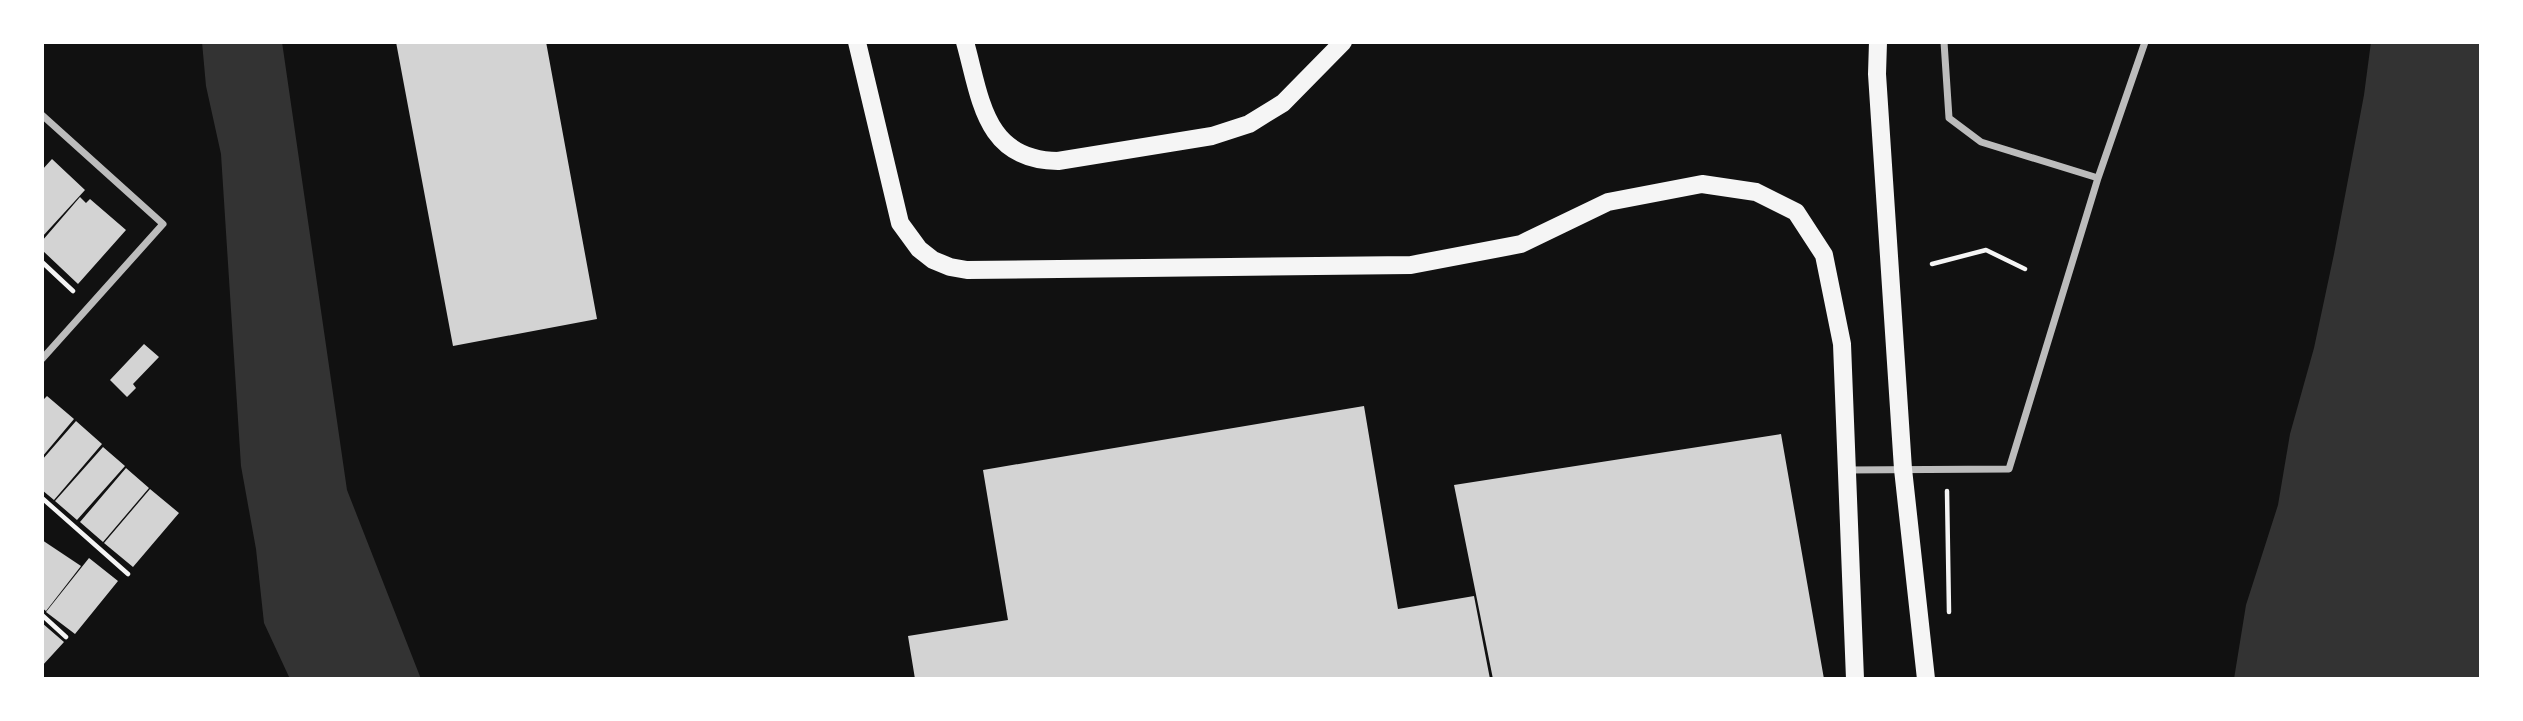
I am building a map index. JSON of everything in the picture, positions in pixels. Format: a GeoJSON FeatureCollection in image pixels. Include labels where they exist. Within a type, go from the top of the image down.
{"type":"FeatureCollection","features":[{"type":"Feature","properties":{"kind":"main road"},"geometry":{"type":"LineString","coordinates":[[857,42],[901,223],[919,249],[933,260],[967,271],[1411,265],[1521,244],[1608,202],[1702,184],[1756,192],[1796,212],[1824,255],[1842,344],[1855,679]]}},
{"type":"Feature","properties":{"kind":"main road"},"geometry":{"type":"LineString","coordinates":[[965,42],[987,120],[997,136],[1011,149],[1026,156],[1058,161],[1212,136],[1249,124],[1283,103],[1343,42]]}},
{"type":"Feature","properties":{"kind":"main road"},"geometry":{"type":"LineString","coordinates":[[1878,42],[1877,74],[1903,469],[1926,679]]}},
{"type":"Feature","properties":{"kind":"street"},"geometry":{"type":"LineString","coordinates":[[1944,42],[1949,118],[1982,142],[2098,178]]}},
{"type":"Feature","properties":{"kind":"street"},"geometry":{"type":"LineString","coordinates":[[1847,470],[2010,469],[2098,178],[2145,42]]}},
{"type":"Feature","properties":{"kind":"street"},"geometry":{"type":"LineString","coordinates":[[42,115],[163,224],[42,359]]}},
{"type":"Feature","properties":{"kind":"path"},"geometry":{"type":"LineString","coordinates":[[1932,264],[1986,250],[2025,270]]}},
{"type":"Feature","properties":{"kind":"path"},"geometry":{"type":"LineString","coordinates":[[42,262],[90,306]]}},
{"type":"Feature","properties":{"kind":"path"},"geometry":{"type":"LineString","coordinates":[[1947,469],[1950,626]]}},
{"type":"Feature","properties":{"kind":"path"},"geometry":{"type":"LineString","coordinates":[[42,498],[128,574]]}},
{"type":"Feature","properties":{"kind":"path"},"geometry":{"type":"LineString","coordinates":[[42,615],[66,637]]}},
{"type":"Feature","properties":{"kind":"shaded area"},"geometry":{"type":"Polygon","coordinates":[[[202,42],[282,42],[347,490],[421,679],[290,679],[264,623],[256,549],[241,466],[221,154],[206,86],[202,42]]]}},
{"type":"Feature","properties":{"kind":"shaded area"},"geometry":{"type":"Polygon","coordinates":[[[2371,42],[2481,42],[2481,679],[2234,679],[2246,605],[2278,505],[2290,434],[2314,348],[2364,95],[2371,42]]]}},
{"type":"Feature","properties":{"kind":"building"},"geometry":{"type":"Polygon","coordinates":[[[396,42],[546,42],[597,319],[453,346],[396,42]]]}},
{"type":"Feature","properties":{"kind":"building"},"geometry":{"type":"Polygon","coordinates":[[[52,159],[85,190],[42,237],[42,170],[52,159]]]}},
{"type":"Feature","properties":{"kind":"building"},"geometry":{"type":"Polygon","coordinates":[[[80,197],[86,203],[90,199],[126,230],[78,284],[42,250],[42,241],[80,197]]]}},
{"type":"Feature","properties":{"kind":"building"},"geometry":{"type":"Polygon","coordinates":[[[144,344],[159,357],[133,384],[136,388],[127,397],[110,380],[144,344]]]}},
{"type":"Feature","properties":{"kind":"building"},"geometry":{"type":"Polygon","coordinates":[[[47,396],[74,419],[42,457],[42,401],[47,396]]]}},
{"type":"Feature","properties":{"kind":"building"},"geometry":{"type":"Polygon","coordinates":[[[1364,406],[1398,609],[1474,596],[1490,679],[915,679],[908,636],[1008,620],[983,470],[1364,406]]]}},
{"type":"Feature","properties":{"kind":"building"},"geometry":{"type":"Polygon","coordinates":[[[76,421],[102,444],[54,500],[42,490],[42,460],[76,421]]]}},
{"type":"Feature","properties":{"kind":"building"},"geometry":{"type":"Polygon","coordinates":[[[1781,434],[1824,679],[1493,679],[1454,485],[1781,434]]]}},
{"type":"Feature","properties":{"kind":"building"},"geometry":{"type":"Polygon","coordinates":[[[103,447],[125,466],[77,520],[55,501],[103,447]]]}},
{"type":"Feature","properties":{"kind":"building"},"geometry":{"type":"Polygon","coordinates":[[[126,468],[149,488],[103,542],[80,522],[126,468]]]}},
{"type":"Feature","properties":{"kind":"building"},"geometry":{"type":"Polygon","coordinates":[[[150,489],[179,513],[133,567],[104,543],[150,489]]]}},
{"type":"Feature","properties":{"kind":"building"},"geometry":{"type":"Polygon","coordinates":[[[42,540],[81,566],[46,611],[42,608],[42,540]]]}},
{"type":"Feature","properties":{"kind":"building"},"geometry":{"type":"Polygon","coordinates":[[[89,558],[118,581],[75,634],[46,612],[89,558]]]}},
{"type":"Feature","properties":{"kind":"building"},"geometry":{"type":"Polygon","coordinates":[[[42,623],[64,642],[42,666],[42,623]]]}}]}
